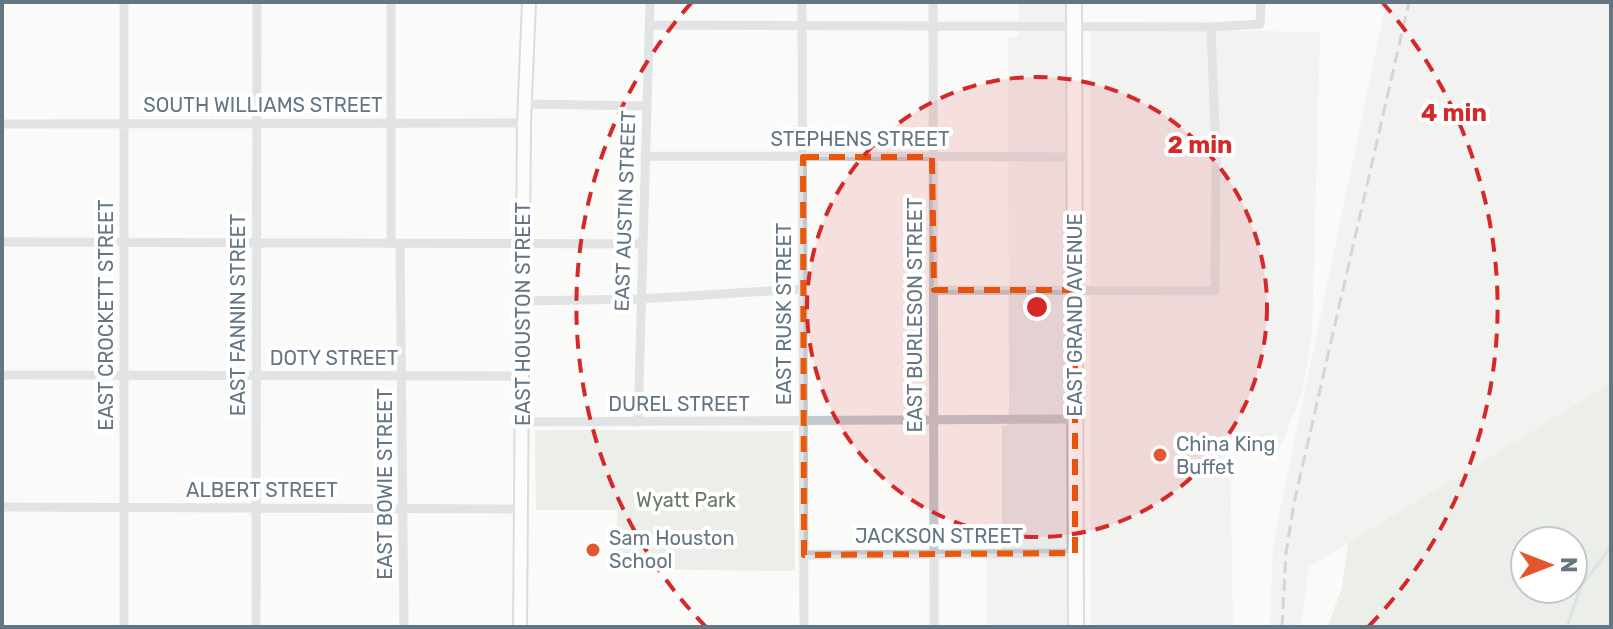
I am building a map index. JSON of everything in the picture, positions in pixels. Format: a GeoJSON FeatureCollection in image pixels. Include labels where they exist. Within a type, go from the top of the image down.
{"type":"FeatureCollection","features":[{"type":"Feature","properties":{"kind":"highway","name":"EAST GRAND AVENUE"},"geometry":{"type":"LineString","coordinates":[[1074,2],[1076,627]]}},
{"type":"Feature","properties":{"kind":"main road","name":"EAST HOUSTON STREET"},"geometry":{"type":"LineString","coordinates":[[520,627],[524,104],[529,2]]}},
{"type":"Feature","properties":{"kind":"street","name":"EAST CROCKETT STREET"},"geometry":{"type":"LineString","coordinates":[[124,2],[124,627]]}},
{"type":"Feature","properties":{"kind":"street","name":"EAST FANNIN STREET"},"geometry":{"type":"LineString","coordinates":[[256,627],[257,2]]}},
{"type":"Feature","properties":{"kind":"street","name":"EAST BOWIE STREET"},"geometry":{"type":"LineString","coordinates":[[391,2],[391,123],[403,376],[404,627]]}},
{"type":"Feature","properties":{"kind":"street","name":"EAST AUSTIN STREET"},"geometry":{"type":"LineString","coordinates":[[638,422],[650,2]]}},
{"type":"Feature","properties":{"kind":"street","name":"EAST RUSK STREET"},"geometry":{"type":"LineString","coordinates":[[802,2],[804,627]]}},
{"type":"Feature","properties":{"kind":"street","name":"EAST BURLESON STREET"},"geometry":{"type":"LineString","coordinates":[[933,2],[934,627]]}},
{"type":"Feature","properties":{"kind":"street"},"geometry":{"type":"LineString","coordinates":[[649,25],[1211,27],[1260,24],[1261,2]]}},
{"type":"Feature","properties":{"kind":"street"},"geometry":{"type":"LineString","coordinates":[[934,290],[1215,291],[1216,154],[1211,27]]}},
{"type":"Feature","properties":{"kind":"street"},"geometry":{"type":"LineString","coordinates":[[524,104],[646,106]]}},
{"type":"Feature","properties":{"kind":"street","name":"SOUTH WILLIAMS STREET"},"geometry":{"type":"LineString","coordinates":[[2,124],[524,123]]}},
{"type":"Feature","properties":{"kind":"street","name":"STEPHENS STREET"},"geometry":{"type":"LineString","coordinates":[[645,156],[1075,157]]}},
{"type":"Feature","properties":{"kind":"street"},"geometry":{"type":"LineString","coordinates":[[2,242],[641,244]]}},
{"type":"Feature","properties":{"kind":"street"},"geometry":{"type":"LineString","coordinates":[[522,301],[641,299],[802,289]]}},
{"type":"Feature","properties":{"kind":"street","name":"DOTY STREET"},"geometry":{"type":"LineString","coordinates":[[2,375],[522,376]]}},
{"type":"Feature","properties":{"kind":"street","name":"DUREL STREET"},"geometry":{"type":"LineString","coordinates":[[523,422],[802,423],[1076,419]]}},
{"type":"Feature","properties":{"kind":"street","name":"ALBERT STREET"},"geometry":{"type":"LineString","coordinates":[[2,507],[522,509]]}},
{"type":"Feature","properties":{"kind":"street","name":"JACKSON STREET"},"geometry":{"type":"LineString","coordinates":[[804,555],[1075,553]]}},
{"type":"Feature","properties":{"kind":"highlighted area"},"geometry":{"type":"Polygon","coordinates":[[[803,157],[932,157],[934,290],[1075,290],[1075,553],[804,555],[803,157]]]}},
{"type":"Feature","properties":{"kind":"shaded area"},"geometry":{"type":"Polygon","coordinates":[[[1018,2],[1067,2],[1071,627],[987,627],[986,555],[1002,555],[1002,426],[1009,425],[1008,37],[1018,37],[1018,2]]]}},
{"type":"Feature","properties":{"kind":"shaded area"},"geometry":{"type":"Polygon","coordinates":[[[1386,2],[1611,2],[1611,383],[1309,567],[1301,627],[1270,627],[1273,544],[1386,2]]]}},
{"type":"Feature","properties":{"kind":"shaded area"},"geometry":{"type":"Polygon","coordinates":[[[1090,28],[1320,32],[1312,335],[1302,393],[1280,448],[1230,451],[1233,627],[1091,627],[1090,28]]]}},
{"type":"Feature","properties":{"kind":"green space"},"geometry":{"type":"Polygon","coordinates":[[[1611,383],[1611,627],[1328,627],[1342,587],[1348,543],[1611,383]]]}},
{"type":"Feature","properties":{"kind":"green space","name":"Wyatt Park"},"geometry":{"type":"Polygon","coordinates":[[[535,430],[793,431],[795,571],[617,569],[617,510],[536,510],[535,430]]]}},
{"type":"Feature","properties":{"kind":"waterway"},"geometry":{"type":"LineString","coordinates":[[1567,627],[1581,586],[1611,547]]}},
{"type":"Feature","properties":{"kind":"railway"},"geometry":{"type":"LineString","coordinates":[[1282,627],[1286,553],[1294,503],[1409,2]]}},
{"type":"Feature","properties":{"kind":"place","name":"China King Buffet"},"geometry":{"type":"Point","coordinates":[1160,455]}},
{"type":"Feature","properties":{"kind":"place","name":"Sam Houston School"},"geometry":{"type":"Point","coordinates":[593,550]}}]}
